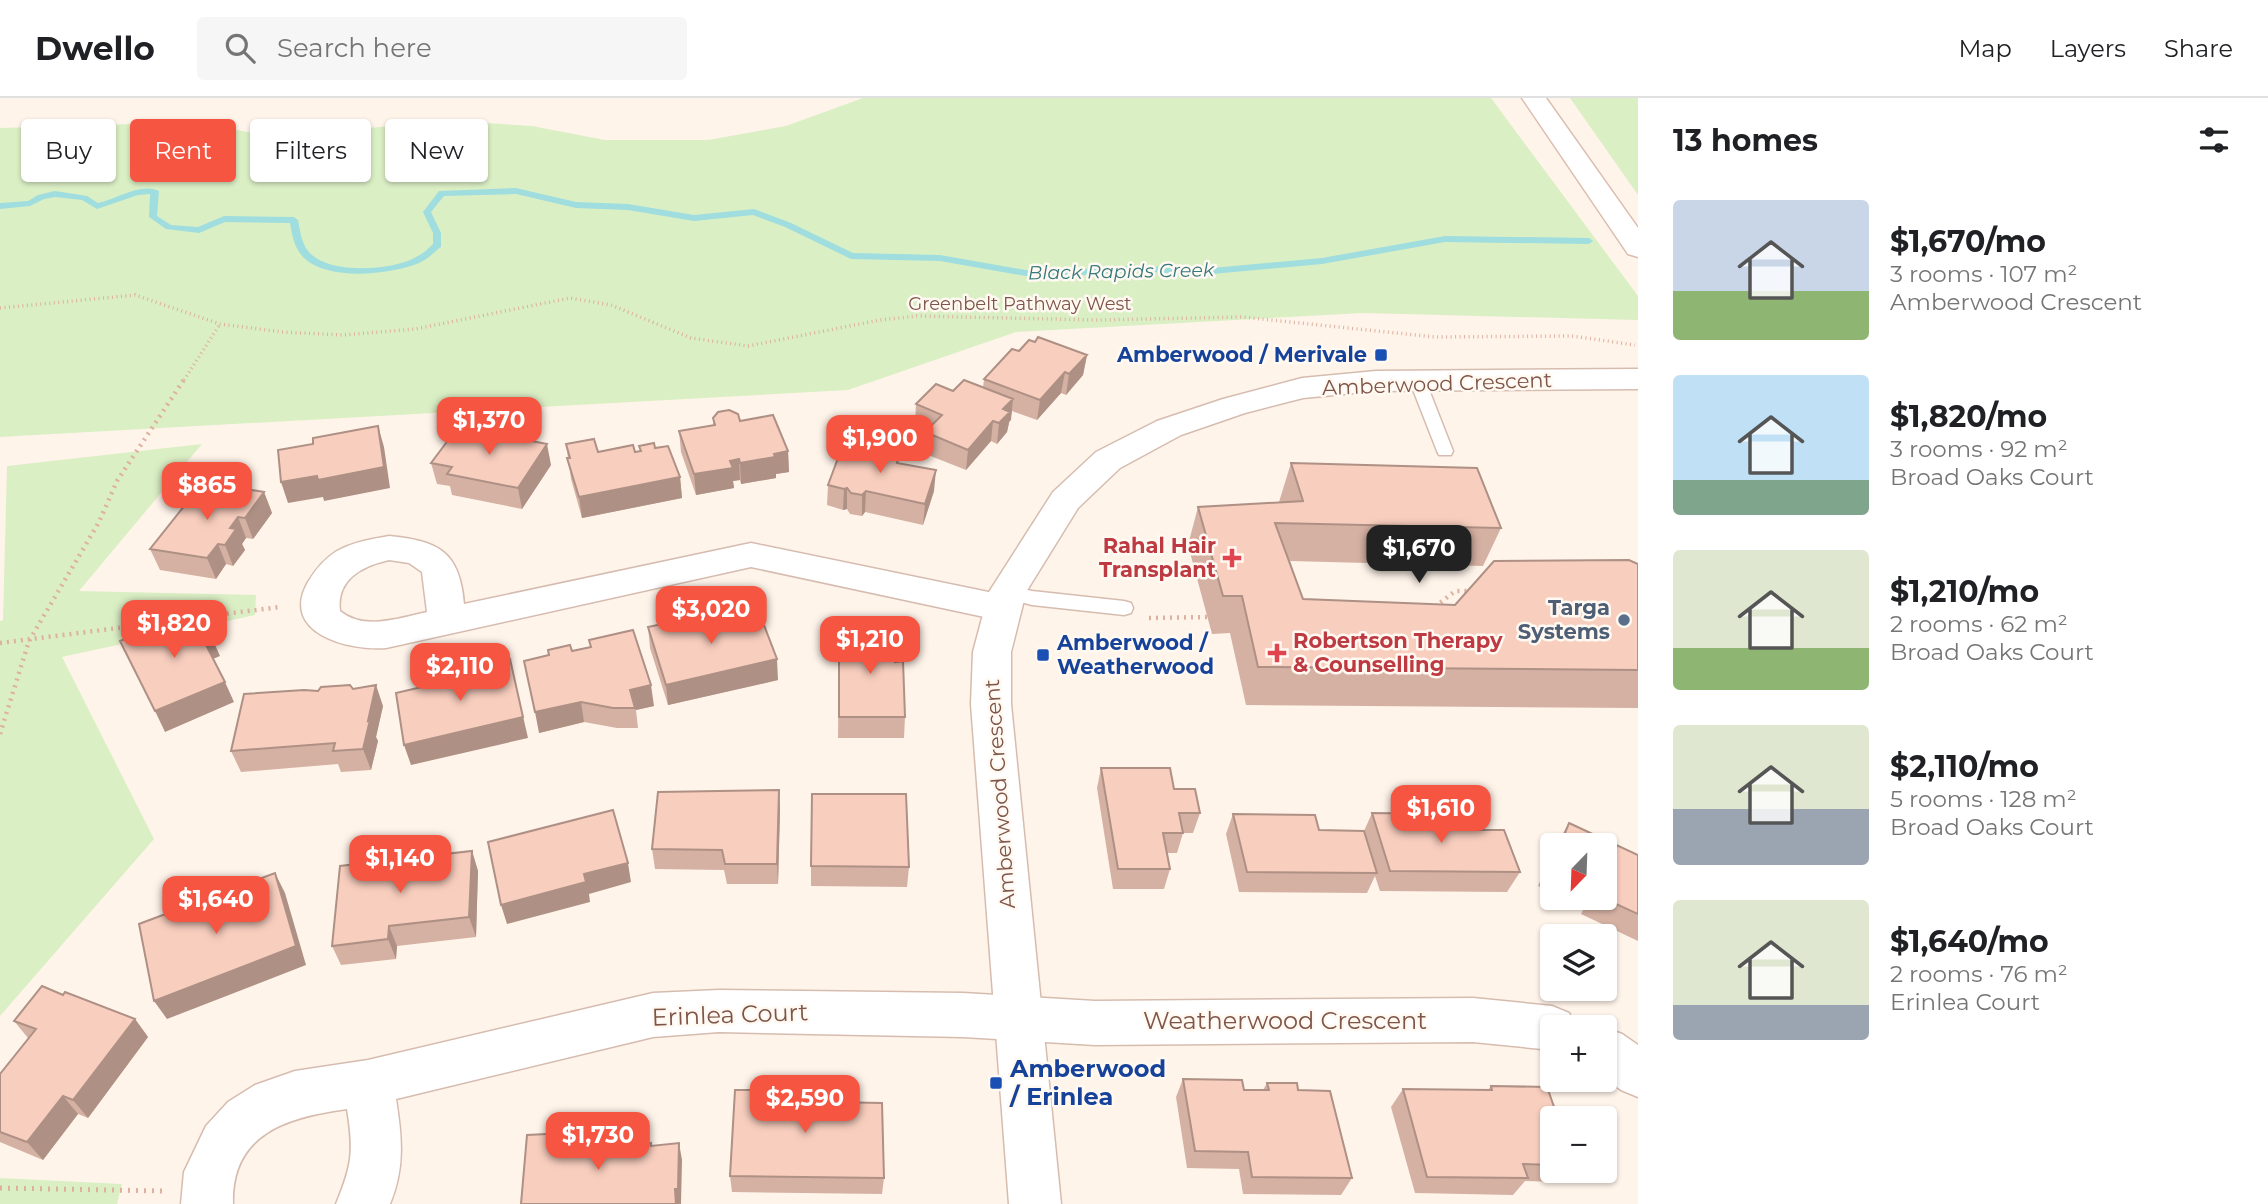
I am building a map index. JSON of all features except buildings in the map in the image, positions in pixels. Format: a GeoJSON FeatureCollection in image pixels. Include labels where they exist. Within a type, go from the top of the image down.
{"type":"FeatureCollection","features":[{"type":"Feature","properties":{"kind":"street"},"geometry":{"type":"LineString","coordinates":[[1534,98],[1638,248]]}},
{"type":"Feature","properties":{"kind":"street","name":"Amberwood Crescent"},"geometry":{"type":"LineString","coordinates":[[1034,1204],[991,704],[992,652],[1006,600],[1065,500],[1108,460],[1169,428],[1234,406],[1302,388],[1365,382],[1638,379]]}},
{"type":"Feature","properties":{"kind":"street"},"geometry":{"type":"LineString","coordinates":[[446,621],[446,579],[440,565],[428,555],[410,549],[389,548],[348,560],[332,573],[322,587],[319,602],[323,614],[332,625],[346,632],[365,636],[385,634],[446,621],[751,555],[1006,600]]}},
{"type":"Feature","properties":{"kind":"street","name":"Erinlea Court"},"geometry":{"type":"LineString","coordinates":[[207,1198],[212,1164],[226,1138],[248,1117],[274,1101],[368,1083],[653,1015],[719,1011],[1016,1018]]}},
{"type":"Feature","properties":{"kind":"street","name":"Weatherwood Crescent"},"geometry":{"type":"LineString","coordinates":[[1016,1018],[1095,1023],[1473,1020],[1540,1027]]}},
{"type":"Feature","properties":{"kind":"street"},"geometry":{"type":"LineString","coordinates":[[1617,1059],[1638,1074]]}},
{"type":"Feature","properties":{"kind":"street"},"geometry":{"type":"LineString","coordinates":[[362,1204],[369,1194],[377,1167],[377,1141],[368,1083]]}},
{"type":"Feature","properties":{"kind":"lane"},"geometry":{"type":"LineString","coordinates":[[1418,382],[1445,451]]}},
{"type":"Feature","properties":{"kind":"lane"},"geometry":{"type":"LineString","coordinates":[[1006,600],[1032,598],[1132,613]]}},
{"type":"Feature","properties":{"kind":"path","name":"Greenbelt Pathway West"},"geometry":{"type":"LineString","coordinates":[[0,308],[135,295],[220,324],[282,332],[343,335],[415,329],[570,298],[588,298],[605,301],[672,332],[726,345],[748,346],[880,320],[917,316],[1098,320],[1241,317],[1435,337],[1572,336],[1638,346]]}},
{"type":"Feature","properties":{"kind":"path"},"geometry":{"type":"LineString","coordinates":[[0,734],[29,641],[99,522],[117,481],[220,324]]}},
{"type":"Feature","properties":{"kind":"path"},"geometry":{"type":"LineString","coordinates":[[1425,615],[1455,591],[1482,591]]}},
{"type":"Feature","properties":{"kind":"path"},"geometry":{"type":"LineString","coordinates":[[187,619],[319,602]]}},
{"type":"Feature","properties":{"kind":"path"},"geometry":{"type":"LineString","coordinates":[[1132,613],[1208,617]]}},
{"type":"Feature","properties":{"kind":"path"},"geometry":{"type":"LineString","coordinates":[[0,643],[174,621]]}},
{"type":"Feature","properties":{"kind":"path"},"geometry":{"type":"LineString","coordinates":[[0,1188],[207,1198]]}},
{"type":"Feature","properties":{"kind":"green space"},"geometry":{"type":"Polygon","coordinates":[[[863,98],[1491,98],[1638,296],[1638,320],[1363,313],[1016,332],[848,390],[0,437],[0,128],[21,127],[21,182],[116,182],[116,124],[130,124],[130,182],[236,182],[236,130],[250,132],[250,182],[371,182],[371,128],[385,127],[385,182],[488,182],[488,123],[532,126],[605,140],[708,140],[786,126],[863,98]]]}},
{"type":"Feature","properties":{"kind":"green space"},"geometry":{"type":"Polygon","coordinates":[[[1570,98],[1638,98],[1638,195],[1570,98]]]}},
{"type":"Feature","properties":{"kind":"green space"},"geometry":{"type":"Polygon","coordinates":[[[202,444],[79,591],[256,595],[255,615],[62,657],[154,839],[0,1016],[0,621],[3,620],[7,466],[202,444]]]}},
{"type":"Feature","properties":{"kind":"green space"},"geometry":{"type":"Polygon","coordinates":[[[0,1178],[122,1184],[117,1204],[0,1204],[0,1178]]]}},
{"type":"Feature","properties":{"kind":"waterway","name":"Black Rapids Creek"},"geometry":{"type":"LineString","coordinates":[[0,206],[30,203],[55,194],[84,198],[97,206],[137,193],[155,191],[153,217],[169,227],[199,230],[224,219],[294,220],[299,243],[306,255],[328,267],[359,271],[405,265],[419,260],[438,245],[437,233],[427,212],[442,193],[516,191],[576,205],[628,207],[694,218],[754,212],[788,225],[851,256],[940,258],[1037,275],[1143,268],[1190,273],[1322,261],[1445,239],[1589,241]]}},
{"type":"Feature","properties":{"kind":"place","name":"Amberwood / Merivale"},"geometry":{"type":"Point","coordinates":[1381,355]}},
{"type":"Feature","properties":{"kind":"place","name":"Rahal Hair Transplant"},"geometry":{"type":"Point","coordinates":[1232,558]}},
{"type":"Feature","properties":{"kind":"place","name":"Targa Systems"},"geometry":{"type":"Point","coordinates":[1624,620]}},
{"type":"Feature","properties":{"kind":"place","name":"Robertson Therapy & Counselling"},"geometry":{"type":"Point","coordinates":[1277,653]}},
{"type":"Feature","properties":{"kind":"place","name":"Amberwood / Weatherwood"},"geometry":{"type":"Point","coordinates":[1043,655]}},
{"type":"Feature","properties":{"kind":"place","name":"Amberwood / Erinlea"},"geometry":{"type":"Point","coordinates":[996,1083]}}]}
